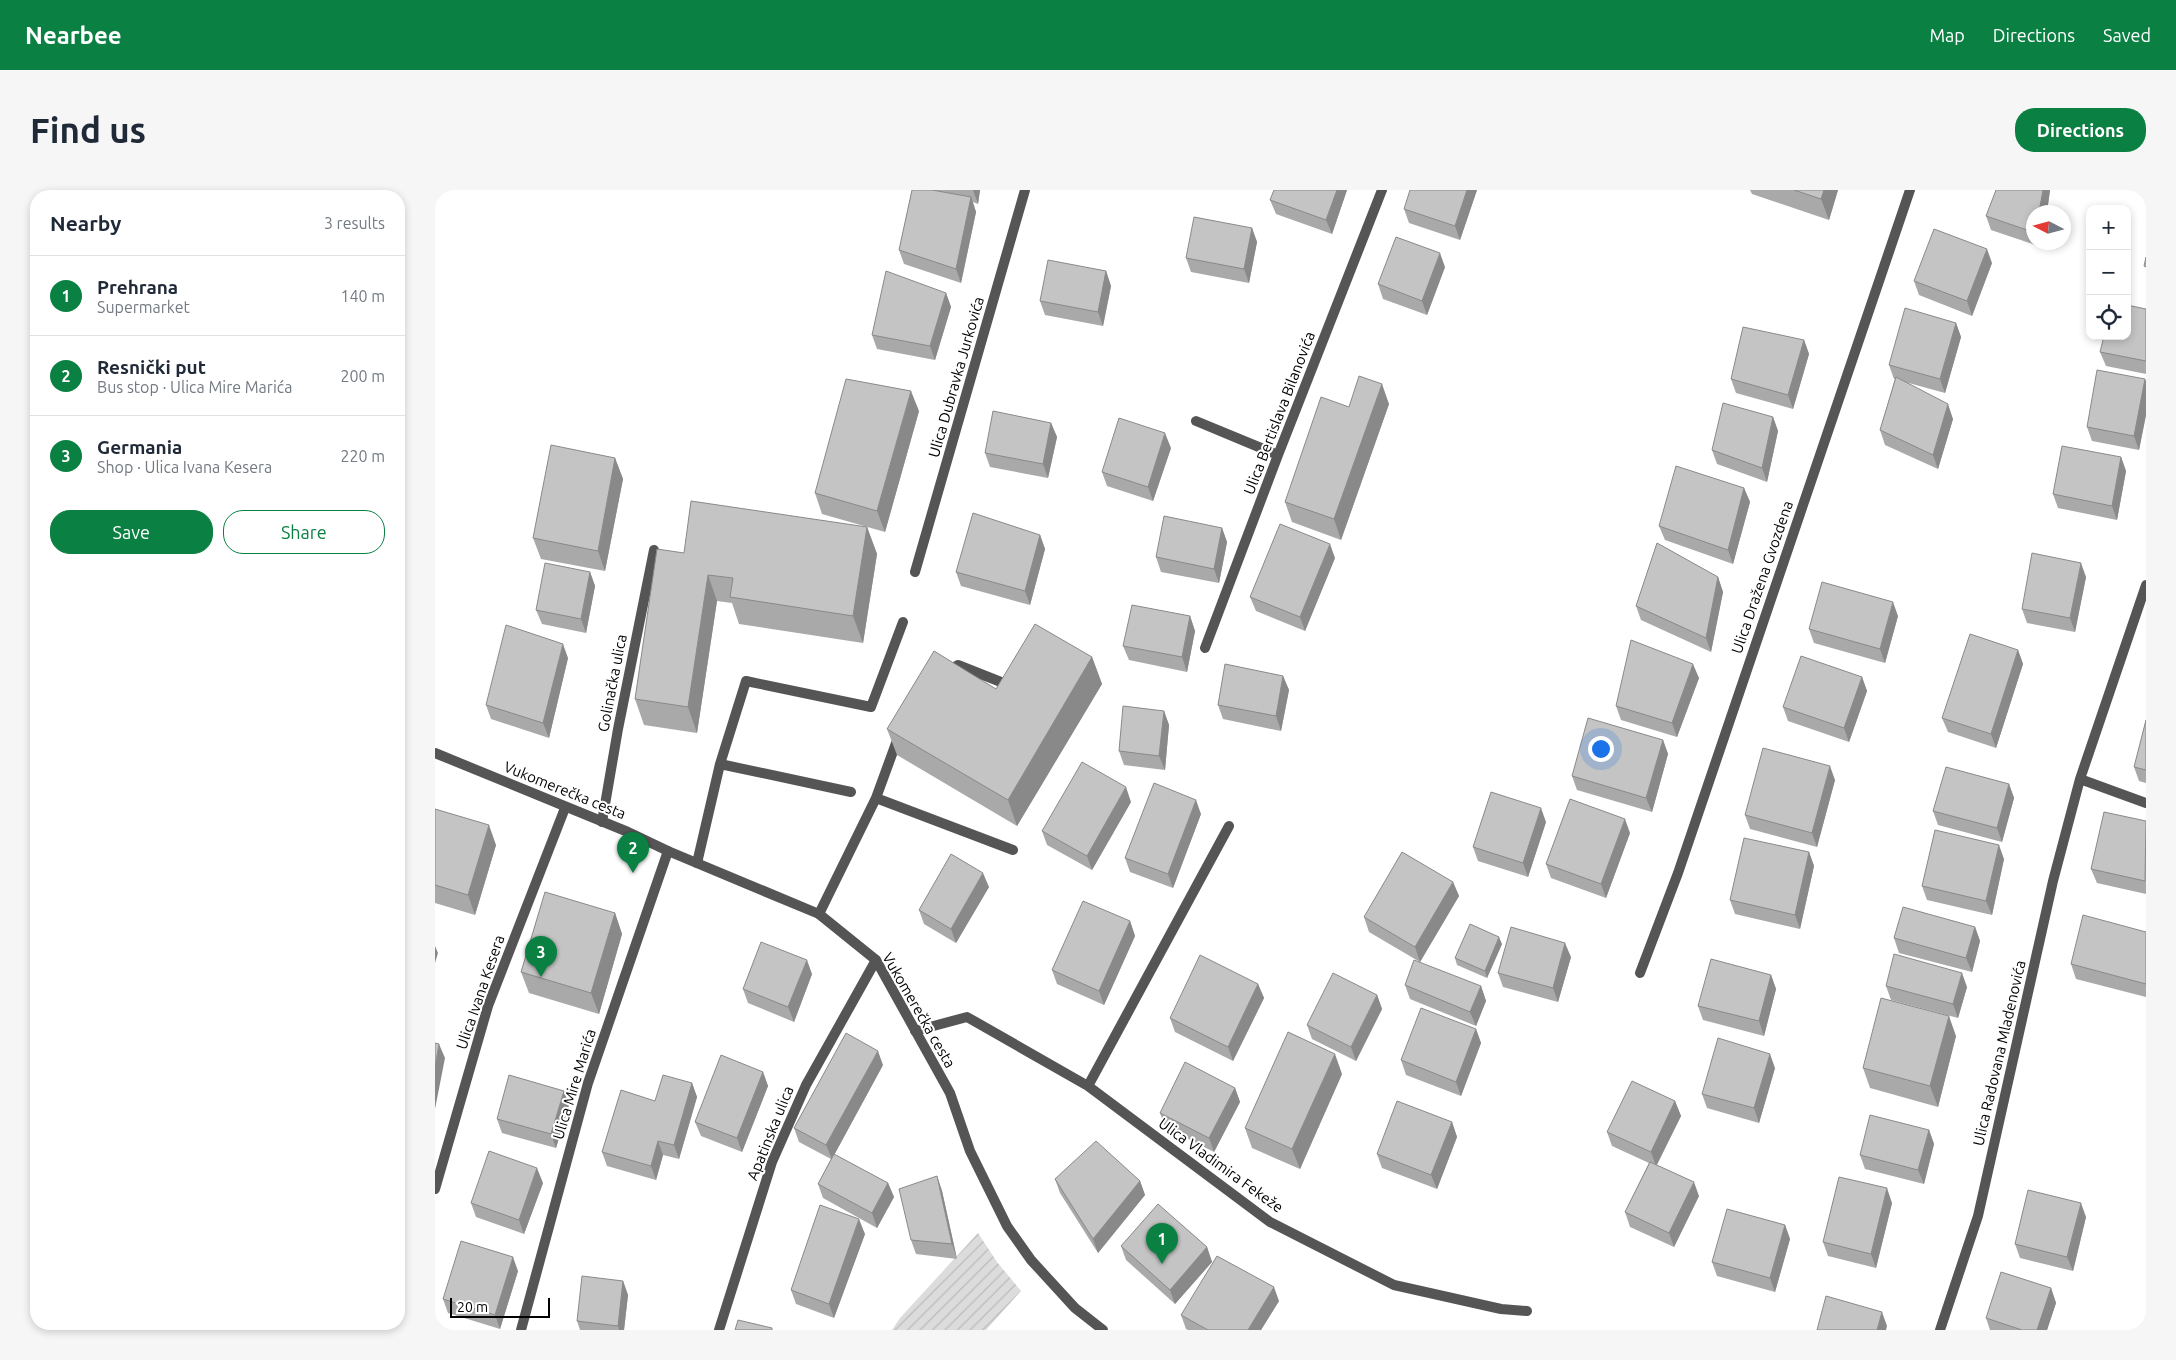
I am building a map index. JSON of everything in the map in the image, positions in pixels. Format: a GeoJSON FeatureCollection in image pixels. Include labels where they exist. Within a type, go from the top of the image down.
{"type":"FeatureCollection","features":[{"type":"Feature","properties":{"kind":"street","name":"Ulica Dubravka Jurkovića"},"geometry":{"type":"LineString","coordinates":[[915,572],[1025,190]]}},
{"type":"Feature","properties":{"kind":"street","name":"Ulica Bertislava Bilanovića"},"geometry":{"type":"LineString","coordinates":[[1205,648],[1382,190]]}},
{"type":"Feature","properties":{"kind":"street","name":"Ulica Dražena Gvozdena"},"geometry":{"type":"LineString","coordinates":[[1640,973],[1681,863],[1910,190]]}},
{"type":"Feature","properties":{"kind":"street"},"geometry":{"type":"LineString","coordinates":[[1196,421],[1278,455]]}},
{"type":"Feature","properties":{"kind":"street","name":"Golinačka ulica"},"geometry":{"type":"LineString","coordinates":[[602,822],[618,729],[654,550]]}},
{"type":"Feature","properties":{"kind":"street","name":"Ulica Radovana Mladenovića"},"geometry":{"type":"LineString","coordinates":[[1940,1330],[1978,1216],[2053,881],[2079,779],[2146,585]]}},
{"type":"Feature","properties":{"kind":"street"},"geometry":{"type":"LineString","coordinates":[[697,863],[720,764],[746,681],[871,707],[903,622]]}},
{"type":"Feature","properties":{"kind":"street"},"geometry":{"type":"LineString","coordinates":[[937,678],[958,665],[1006,684]]}},
{"type":"Feature","properties":{"kind":"street"},"geometry":{"type":"LineString","coordinates":[[819,914],[876,798],[902,727]]}},
{"type":"Feature","properties":{"kind":"street","name":"Vukomerečka cesta"},"geometry":{"type":"LineString","coordinates":[[435,753],[819,914],[876,960],[950,1093],[970,1151],[1007,1226],[1031,1260],[1075,1308],[1103,1330]]}},
{"type":"Feature","properties":{"kind":"street"},"geometry":{"type":"LineString","coordinates":[[720,764],[851,792]]}},
{"type":"Feature","properties":{"kind":"street"},"geometry":{"type":"LineString","coordinates":[[2079,779],[2146,803]]}},
{"type":"Feature","properties":{"kind":"street"},"geometry":{"type":"LineString","coordinates":[[876,798],[1013,850]]}},
{"type":"Feature","properties":{"kind":"street","name":"Ulica Ivana Kesera"},"geometry":{"type":"LineString","coordinates":[[435,1189],[488,1006],[565,808]]}},
{"type":"Feature","properties":{"kind":"street"},"geometry":{"type":"LineString","coordinates":[[1088,1086],[1229,826]]}},
{"type":"Feature","properties":{"kind":"street","name":"Ulica Mire Marića"},"geometry":{"type":"LineString","coordinates":[[521,1330],[588,1083],[668,851]]}},
{"type":"Feature","properties":{"kind":"street","name":"Apatinska ulica"},"geometry":{"type":"LineString","coordinates":[[719,1330],[772,1162],[806,1085],[876,960]]}},
{"type":"Feature","properties":{"kind":"street","name":"Ulica Vladimira Fekeže"},"geometry":{"type":"LineString","coordinates":[[915,1031],[967,1017],[1088,1086],[1270,1222],[1394,1285],[1501,1309],[1527,1311]]}},
{"type":"Feature","properties":{"kind":"shaded area"},"geometry":{"type":"Polygon","coordinates":[[[978,1233],[997,1262],[1021,1291],[986,1330],[892,1330],[900,1318],[978,1233]]]}},
{"type":"Feature","properties":{"kind":"building"},"geometry":{"type":"Polygon","coordinates":[[[912,190],[932,190],[971,197],[956,269],[899,250],[912,190]]]}},
{"type":"Feature","properties":{"kind":"building"},"geometry":{"type":"Polygon","coordinates":[[[1274,190],[1337,190],[1326,220],[1270,200],[1274,190]]]}},
{"type":"Feature","properties":{"kind":"building"},"geometry":{"type":"Polygon","coordinates":[[[1410,190],[1467,190],[1455,226],[1404,209],[1410,190]]]}},
{"type":"Feature","properties":{"kind":"building"},"geometry":{"type":"Polygon","coordinates":[[[1794,190],[1824,190],[1821,199],[1794,190]]]}},
{"type":"Feature","properties":{"kind":"building"},"geometry":{"type":"Polygon","coordinates":[[[1996,190],[2043,190],[2040,205],[2026,205],[2026,230],[1986,216],[1996,190]]]}},
{"type":"Feature","properties":{"kind":"building"},"geometry":{"type":"Polygon","coordinates":[[[1194,217],[1252,228],[1244,269],[1186,258],[1194,217]]]}},
{"type":"Feature","properties":{"kind":"building"},"geometry":{"type":"Polygon","coordinates":[[[1934,229],[1987,249],[1967,301],[1914,281],[1934,229]]]}},
{"type":"Feature","properties":{"kind":"building"},"geometry":{"type":"Polygon","coordinates":[[[1396,237],[1440,253],[1422,301],[1378,284],[1396,237]]]}},
{"type":"Feature","properties":{"kind":"building"},"geometry":{"type":"Polygon","coordinates":[[[1048,260],[1106,271],[1098,312],[1040,301],[1048,260]]]}},
{"type":"Feature","properties":{"kind":"building"},"geometry":{"type":"Polygon","coordinates":[[[886,271],[946,293],[930,346],[872,335],[886,271]]]}},
{"type":"Feature","properties":{"kind":"building"},"geometry":{"type":"Polygon","coordinates":[[[2131,306],[2146,309],[2146,361],[2100,352],[2103,340],[2131,340],[2131,306]]]}},
{"type":"Feature","properties":{"kind":"building"},"geometry":{"type":"Polygon","coordinates":[[[1905,308],[1956,323],[1940,379],[1889,365],[1905,308]]]}},
{"type":"Feature","properties":{"kind":"building"},"geometry":{"type":"Polygon","coordinates":[[[1743,327],[1804,340],[1788,395],[1731,379],[1743,327]]]}},
{"type":"Feature","properties":{"kind":"building"},"geometry":{"type":"Polygon","coordinates":[[[2097,370],[2145,379],[2134,436],[2087,427],[2097,370]]]}},
{"type":"Feature","properties":{"kind":"building"},"geometry":{"type":"Polygon","coordinates":[[[1359,376],[1382,384],[1334,519],[1285,502],[1321,397],[1349,407],[1359,376]]]}},
{"type":"Feature","properties":{"kind":"building"},"geometry":{"type":"Polygon","coordinates":[[[1896,377],[1948,404],[1933,455],[1880,430],[1896,377]]]}},
{"type":"Feature","properties":{"kind":"building"},"geometry":{"type":"Polygon","coordinates":[[[846,379],[911,391],[877,511],[815,493],[846,379]]]}},
{"type":"Feature","properties":{"kind":"building"},"geometry":{"type":"Polygon","coordinates":[[[1723,403],[1773,417],[1762,468],[1712,450],[1723,403]]]}},
{"type":"Feature","properties":{"kind":"building"},"geometry":{"type":"Polygon","coordinates":[[[993,411],[1051,423],[1043,464],[985,453],[993,411]]]}},
{"type":"Feature","properties":{"kind":"building"},"geometry":{"type":"Polygon","coordinates":[[[1119,418],[1165,433],[1148,487],[1102,472],[1119,418]]]}},
{"type":"Feature","properties":{"kind":"building"},"geometry":{"type":"Polygon","coordinates":[[[551,445],[615,458],[598,551],[533,538],[551,445]]]}},
{"type":"Feature","properties":{"kind":"building"},"geometry":{"type":"Polygon","coordinates":[[[2062,446],[2121,457],[2112,506],[2053,494],[2062,446]]]}},
{"type":"Feature","properties":{"kind":"building"},"geometry":{"type":"Polygon","coordinates":[[[1676,466],[1744,488],[1728,550],[1659,526],[1676,466]]]}},
{"type":"Feature","properties":{"kind":"building"},"geometry":{"type":"Polygon","coordinates":[[[691,501],[867,527],[853,616],[730,597],[733,578],[708,575],[688,707],[635,699],[657,549],[684,553],[691,501]]]}},
{"type":"Feature","properties":{"kind":"building"},"geometry":{"type":"Polygon","coordinates":[[[973,513],[1040,535],[1025,591],[956,572],[973,513]]]}},
{"type":"Feature","properties":{"kind":"building"},"geometry":{"type":"Polygon","coordinates":[[[1164,516],[1222,528],[1214,569],[1156,557],[1164,516]]]}},
{"type":"Feature","properties":{"kind":"building"},"geometry":{"type":"Polygon","coordinates":[[[1280,524],[1330,544],[1300,617],[1250,597],[1280,524]]]}},
{"type":"Feature","properties":{"kind":"building"},"geometry":{"type":"Polygon","coordinates":[[[1657,543],[1718,577],[1706,638],[1636,606],[1657,543]]]}},
{"type":"Feature","properties":{"kind":"building"},"geometry":{"type":"Polygon","coordinates":[[[2032,553],[2081,563],[2070,618],[2022,609],[2032,553]]]}},
{"type":"Feature","properties":{"kind":"building"},"geometry":{"type":"Polygon","coordinates":[[[545,563],[590,572],[581,619],[536,610],[545,563]]]}},
{"type":"Feature","properties":{"kind":"building"},"geometry":{"type":"Polygon","coordinates":[[[1822,582],[1893,602],[1880,649],[1809,629],[1822,582]]]}},
{"type":"Feature","properties":{"kind":"building"},"geometry":{"type":"Polygon","coordinates":[[[1132,605],[1190,616],[1182,657],[1123,646],[1132,605]]]}},
{"type":"Feature","properties":{"kind":"building"},"geometry":{"type":"Polygon","coordinates":[[[1035,624],[1092,657],[1008,800],[887,729],[934,651],[996,689],[1035,624]]]}},
{"type":"Feature","properties":{"kind":"building"},"geometry":{"type":"Polygon","coordinates":[[[506,625],[563,644],[543,723],[486,705],[506,625]]]}},
{"type":"Feature","properties":{"kind":"building"},"geometry":{"type":"Polygon","coordinates":[[[1970,634],[2018,650],[1991,734],[1942,718],[1970,634]]]}},
{"type":"Feature","properties":{"kind":"building"},"geometry":{"type":"Polygon","coordinates":[[[1631,640],[1693,664],[1672,723],[1616,706],[1631,640]]]}},
{"type":"Feature","properties":{"kind":"building"},"geometry":{"type":"Polygon","coordinates":[[[1801,656],[1862,677],[1844,728],[1783,707],[1801,656]]]}},
{"type":"Feature","properties":{"kind":"building"},"geometry":{"type":"Polygon","coordinates":[[[1225,664],[1283,676],[1276,716],[1218,705],[1225,664]]]}},
{"type":"Feature","properties":{"kind":"building"},"geometry":{"type":"Polygon","coordinates":[[[1123,706],[1164,711],[1159,756],[1119,751],[1123,706]]]}},
{"type":"Feature","properties":{"kind":"building"},"geometry":{"type":"Polygon","coordinates":[[[1588,718],[1663,740],[1646,798],[1572,776],[1588,718]]]}},
{"type":"Feature","properties":{"kind":"building"},"geometry":{"type":"Polygon","coordinates":[[[2146,720],[2146,770],[2134,767],[2146,720]]]}},
{"type":"Feature","properties":{"kind":"building"},"geometry":{"type":"Polygon","coordinates":[[[1763,748],[1830,766],[1812,833],[1745,815],[1763,748]]]}},
{"type":"Feature","properties":{"kind":"building"},"geometry":{"type":"Polygon","coordinates":[[[1082,762],[1126,787],[1087,856],[1042,831],[1082,762]]]}},
{"type":"Feature","properties":{"kind":"building"},"geometry":{"type":"Polygon","coordinates":[[[1946,767],[2009,784],[1997,828],[1933,811],[1946,767]]]}},
{"type":"Feature","properties":{"kind":"building"},"geometry":{"type":"Polygon","coordinates":[[[1154,783],[1196,800],[1168,874],[1125,858],[1154,783]]]}},
{"type":"Feature","properties":{"kind":"building"},"geometry":{"type":"Polygon","coordinates":[[[1491,792],[1541,808],[1523,863],[1473,847],[1491,792]]]}},
{"type":"Feature","properties":{"kind":"building"},"geometry":{"type":"Polygon","coordinates":[[[1570,799],[1625,819],[1601,884],[1546,864],[1570,799]]]}},
{"type":"Feature","properties":{"kind":"building"},"geometry":{"type":"Polygon","coordinates":[[[435,809],[489,825],[468,895],[435,885],[435,809]]]}},
{"type":"Feature","properties":{"kind":"building"},"geometry":{"type":"Polygon","coordinates":[[[2104,812],[2146,821],[2145,881],[2091,869],[2104,812]]]}},
{"type":"Feature","properties":{"kind":"building"},"geometry":{"type":"Polygon","coordinates":[[[1935,830],[1999,845],[1986,901],[1922,886],[1935,830]]]}},
{"type":"Feature","properties":{"kind":"building"},"geometry":{"type":"Polygon","coordinates":[[[1744,838],[1809,852],[1795,915],[1730,900],[1744,838]]]}},
{"type":"Feature","properties":{"kind":"building"},"geometry":{"type":"Polygon","coordinates":[[[1402,852],[1453,882],[1415,947],[1364,917],[1402,852]]]}},
{"type":"Feature","properties":{"kind":"building"},"geometry":{"type":"Polygon","coordinates":[[[951,854],[983,873],[951,929],[919,910],[951,854]]]}},
{"type":"Feature","properties":{"kind":"building"},"geometry":{"type":"Polygon","coordinates":[[[545,892],[615,913],[591,993],[521,972],[545,892]]]}},
{"type":"Feature","properties":{"kind":"building"},"geometry":{"type":"Polygon","coordinates":[[[1083,901],[1130,921],[1099,991],[1052,970],[1083,901]]]}},
{"type":"Feature","properties":{"kind":"building"},"geometry":{"type":"Polygon","coordinates":[[[1903,907],[1975,927],[1966,958],[1894,938],[1903,907]]]}},
{"type":"Feature","properties":{"kind":"building"},"geometry":{"type":"Polygon","coordinates":[[[2083,915],[2146,932],[2146,984],[2071,964],[2083,915]]]}},
{"type":"Feature","properties":{"kind":"building"},"geometry":{"type":"Polygon","coordinates":[[[1470,924],[1499,937],[1485,971],[1455,958],[1470,924]]]}},
{"type":"Feature","properties":{"kind":"building"},"geometry":{"type":"Polygon","coordinates":[[[1511,927],[1565,943],[1553,988],[1498,973],[1511,927]]]}},
{"type":"Feature","properties":{"kind":"building"},"geometry":{"type":"Polygon","coordinates":[[[761,942],[807,960],[788,1007],[743,989],[761,942]]]}},
{"type":"Feature","properties":{"kind":"building"},"geometry":{"type":"Polygon","coordinates":[[[1894,954],[1962,973],[1953,1004],[1886,986],[1894,954]]]}},
{"type":"Feature","properties":{"kind":"building"},"geometry":{"type":"Polygon","coordinates":[[[1200,955],[1258,984],[1228,1047],[1170,1018],[1200,955]]]}},
{"type":"Feature","properties":{"kind":"building"},"geometry":{"type":"Polygon","coordinates":[[[1711,959],[1771,975],[1759,1021],[1698,1006],[1711,959]]]}},
{"type":"Feature","properties":{"kind":"building"},"geometry":{"type":"Polygon","coordinates":[[[1414,960],[1481,986],[1470,1012],[1405,985],[1414,960]]]}},
{"type":"Feature","properties":{"kind":"building"},"geometry":{"type":"Polygon","coordinates":[[[1333,973],[1377,995],[1351,1047],[1307,1025],[1333,973]]]}},
{"type":"Feature","properties":{"kind":"building"},"geometry":{"type":"Polygon","coordinates":[[[1881,998],[1949,1016],[1930,1086],[1863,1068],[1881,998]]]}},
{"type":"Feature","properties":{"kind":"building"},"geometry":{"type":"Polygon","coordinates":[[[1421,1008],[1476,1029],[1456,1082],[1401,1060],[1421,1008]]]}},
{"type":"Feature","properties":{"kind":"building"},"geometry":{"type":"Polygon","coordinates":[[[1288,1032],[1335,1054],[1292,1149],[1245,1128],[1288,1032]]]}},
{"type":"Feature","properties":{"kind":"building"},"geometry":{"type":"Polygon","coordinates":[[[846,1033],[878,1051],[826,1145],[794,1128],[846,1033]]]}},
{"type":"Feature","properties":{"kind":"building"},"geometry":{"type":"Polygon","coordinates":[[[1718,1038],[1770,1054],[1754,1108],[1702,1094],[1718,1038]]]}},
{"type":"Feature","properties":{"kind":"building"},"geometry":{"type":"Polygon","coordinates":[[[435,1043],[439,1044],[435,1067],[435,1043]]]}},
{"type":"Feature","properties":{"kind":"building"},"geometry":{"type":"Polygon","coordinates":[[[721,1055],[763,1072],[737,1138],[695,1122],[721,1055]]]}},
{"type":"Feature","properties":{"kind":"building"},"geometry":{"type":"Polygon","coordinates":[[[1185,1062],[1235,1088],[1209,1138],[1160,1113],[1185,1062]]]}},
{"type":"Feature","properties":{"kind":"building"},"geometry":{"type":"Polygon","coordinates":[[[509,1075],[564,1091],[551,1134],[497,1119],[509,1075]]]}},
{"type":"Feature","properties":{"kind":"building"},"geometry":{"type":"Polygon","coordinates":[[[663,1075],[692,1083],[674,1145],[658,1141],[651,1166],[602,1152],[621,1090],[655,1101],[663,1075]]]}},
{"type":"Feature","properties":{"kind":"building"},"geometry":{"type":"Polygon","coordinates":[[[1632,1081],[1675,1101],[1651,1152],[1607,1132],[1632,1081]]]}},
{"type":"Feature","properties":{"kind":"building"},"geometry":{"type":"Polygon","coordinates":[[[1397,1101],[1452,1122],[1431,1175],[1377,1154],[1397,1101]]]}},
{"type":"Feature","properties":{"kind":"building"},"geometry":{"type":"Polygon","coordinates":[[[1870,1115],[1929,1130],[1918,1170],[1860,1155],[1870,1115]]]}},
{"type":"Feature","properties":{"kind":"building"},"geometry":{"type":"Polygon","coordinates":[[[1096,1141],[1140,1181],[1093,1239],[1055,1179],[1096,1141]]]}},
{"type":"Feature","properties":{"kind":"building"},"geometry":{"type":"Polygon","coordinates":[[[489,1151],[537,1168],[519,1220],[471,1203],[489,1151]]]}},
{"type":"Feature","properties":{"kind":"building"},"geometry":{"type":"Polygon","coordinates":[[[834,1154],[888,1183],[872,1213],[818,1184],[834,1154]]]}},
{"type":"Feature","properties":{"kind":"building"},"geometry":{"type":"Polygon","coordinates":[[[1650,1162],[1694,1182],[1669,1233],[1625,1212],[1650,1162]]]}},
{"type":"Feature","properties":{"kind":"building"},"geometry":{"type":"Polygon","coordinates":[[[937,1176],[952,1244],[911,1240],[899,1189],[937,1176]]]}},
{"type":"Feature","properties":{"kind":"building"},"geometry":{"type":"Polygon","coordinates":[[[1839,1177],[1887,1188],[1871,1254],[1823,1242],[1839,1177]]]}},
{"type":"Feature","properties":{"kind":"building"},"geometry":{"type":"Polygon","coordinates":[[[2028,1190],[2081,1203],[2067,1257],[2015,1244],[2028,1190]]]}},
{"type":"Feature","properties":{"kind":"building"},"geometry":{"type":"Polygon","coordinates":[[[1158,1204],[1207,1247],[1170,1290],[1121,1246],[1158,1204]]]}},
{"type":"Feature","properties":{"kind":"building"},"geometry":{"type":"Polygon","coordinates":[[[820,1205],[859,1219],[829,1304],[791,1290],[820,1205]]]}},
{"type":"Feature","properties":{"kind":"building"},"geometry":{"type":"Polygon","coordinates":[[[1727,1209],[1785,1225],[1770,1278],[1712,1262],[1727,1209]]]}},
{"type":"Feature","properties":{"kind":"building"},"geometry":{"type":"Polygon","coordinates":[[[461,1241],[513,1257],[495,1315],[443,1299],[461,1241]]]}},
{"type":"Feature","properties":{"kind":"building"},"geometry":{"type":"Polygon","coordinates":[[[1217,1256],[1274,1287],[1248,1330],[1208,1330],[1181,1315],[1217,1256]]]}},
{"type":"Feature","properties":{"kind":"building"},"geometry":{"type":"Polygon","coordinates":[[[2001,1272],[2051,1288],[2037,1330],[2022,1330],[1986,1318],[2001,1272]]]}},
{"type":"Feature","properties":{"kind":"building"},"geometry":{"type":"Polygon","coordinates":[[[582,1276],[623,1281],[618,1326],[577,1321],[582,1276]]]}},
{"type":"Feature","properties":{"kind":"building"},"geometry":{"type":"Polygon","coordinates":[[[1826,1296],[1882,1312],[1877,1330],[1817,1330],[1826,1296]]]}},
{"type":"Feature","properties":{"kind":"building"},"geometry":{"type":"Polygon","coordinates":[[[738,1320],[772,1328],[772,1330],[735,1330],[738,1320]]]}},
{"type":"Feature","properties":{"kind":"place","name":"Resnički put"},"geometry":{"type":"Point","coordinates":[633,873]}},
{"type":"Feature","properties":{"kind":"place","name":"Germania"},"geometry":{"type":"Point","coordinates":[541,977]}},
{"type":"Feature","properties":{"kind":"place","name":"Prehrana"},"geometry":{"type":"Point","coordinates":[1162,1264]}}]}
